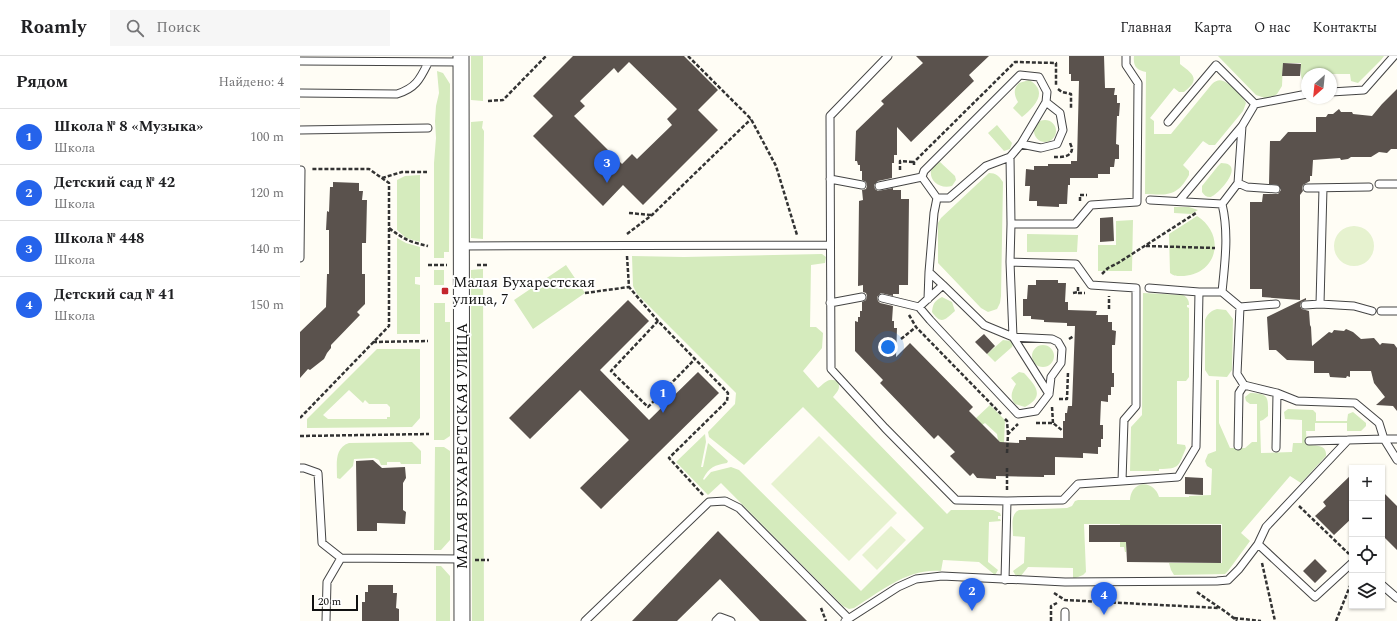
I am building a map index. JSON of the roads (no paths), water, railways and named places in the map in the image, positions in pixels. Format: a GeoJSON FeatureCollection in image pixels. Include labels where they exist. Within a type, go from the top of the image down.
{"type":"FeatureCollection","features":[{"type":"Feature","properties":{"kind":"street","name":"МАЛАЯ БУХАРЕСТСКАЯ УЛИЦА"},"geometry":{"type":"LineString","coordinates":[[462,59],[462,621]]}},
{"type":"Feature","properties":{"kind":"lane"},"geometry":{"type":"LineString","coordinates":[[888,56],[830,116],[831,369],[885,428],[956,500],[1063,500],[1078,484],[1178,478],[1196,447],[1199,292]]}},
{"type":"Feature","properties":{"kind":"lane"},"geometry":{"type":"LineString","coordinates":[[1126,56],[1126,65],[1138,83],[1144,202]]}},
{"type":"Feature","properties":{"kind":"lane"},"geometry":{"type":"LineString","coordinates":[[1337,92],[1364,90],[1394,56]]}},
{"type":"Feature","properties":{"kind":"lane"},"geometry":{"type":"LineString","coordinates":[[300,61],[428,63],[462,59]]}},
{"type":"Feature","properties":{"kind":"lane"},"geometry":{"type":"LineString","coordinates":[[300,93],[397,94],[408,90],[415,85],[428,63]]}},
{"type":"Feature","properties":{"kind":"lane"},"geometry":{"type":"LineString","coordinates":[[1168,122],[1216,65],[1255,104]]}},
{"type":"Feature","properties":{"kind":"lane"},"geometry":{"type":"LineString","coordinates":[[922,177],[924,172],[1020,75],[1039,77],[1047,92],[1046,102],[1020,144],[1010,157],[986,166],[949,198],[937,198]]}},
{"type":"Feature","properties":{"kind":"lane"},"geometry":{"type":"LineString","coordinates":[[1179,201],[1242,126],[1255,104],[1301,95]]}},
{"type":"Feature","properties":{"kind":"lane"},"geometry":{"type":"LineString","coordinates":[[1020,144],[1041,148],[1057,144],[1063,130],[1060,113],[1046,102]]}},
{"type":"Feature","properties":{"kind":"lane"},"geometry":{"type":"LineString","coordinates":[[1222,204],[1238,183],[1242,126]]}},
{"type":"Feature","properties":{"kind":"lane"},"geometry":{"type":"LineString","coordinates":[[300,130],[428,128]]}},
{"type":"Feature","properties":{"kind":"lane"},"geometry":{"type":"LineString","coordinates":[[1010,157],[1010,262],[1013,337],[1049,394]]}},
{"type":"Feature","properties":{"kind":"lane"},"geometry":{"type":"LineString","coordinates":[[300,170],[300,258]]}},
{"type":"Feature","properties":{"kind":"lane"},"geometry":{"type":"LineString","coordinates":[[879,186],[922,177]]}},
{"type":"Feature","properties":{"kind":"lane"},"geometry":{"type":"LineString","coordinates":[[922,177],[937,198],[934,213],[928,299]]}},
{"type":"Feature","properties":{"kind":"lane"},"geometry":{"type":"LineString","coordinates":[[830,179],[862,186]]}},
{"type":"Feature","properties":{"kind":"lane"},"geometry":{"type":"LineString","coordinates":[[1238,183],[1247,187],[1276,189]]}},
{"type":"Feature","properties":{"kind":"lane"},"geometry":{"type":"LineString","coordinates":[[1379,184],[1397,184]]}},
{"type":"Feature","properties":{"kind":"lane"},"geometry":{"type":"LineString","coordinates":[[1307,188],[1369,187]]}},
{"type":"Feature","properties":{"kind":"lane"},"geometry":{"type":"LineString","coordinates":[[1320,304],[1323,188]]}},
{"type":"Feature","properties":{"kind":"lane"},"geometry":{"type":"LineString","coordinates":[[1011,224],[1075,224],[1091,205],[1179,201],[1222,204]]}},
{"type":"Feature","properties":{"kind":"lane"},"geometry":{"type":"LineString","coordinates":[[1222,204],[1226,221],[1226,249],[1222,292]]}},
{"type":"Feature","properties":{"kind":"lane"},"geometry":{"type":"LineString","coordinates":[[461,246],[830,245]]}},
{"type":"Feature","properties":{"kind":"lane"},"geometry":{"type":"LineString","coordinates":[[1010,262],[1076,264],[1092,285],[1136,292],[1146,288],[1199,292],[1222,292],[1240,307],[1276,304]]}},
{"type":"Feature","properties":{"kind":"lane"},"geometry":{"type":"LineString","coordinates":[[882,298],[919,307],[1018,414],[1036,411],[1049,394],[1051,377],[1061,363],[1062,349],[1058,342],[1052,339],[1013,337],[984,325],[929,272]]}},
{"type":"Feature","properties":{"kind":"lane"},"geometry":{"type":"LineString","coordinates":[[919,307],[943,285]]}},
{"type":"Feature","properties":{"kind":"lane"},"geometry":{"type":"LineString","coordinates":[[1122,481],[1124,420],[1136,406],[1136,292]]}},
{"type":"Feature","properties":{"kind":"lane"},"geometry":{"type":"LineString","coordinates":[[830,303],[862,297]]}},
{"type":"Feature","properties":{"kind":"lane"},"geometry":{"type":"LineString","coordinates":[[1306,305],[1320,304],[1354,306],[1372,311]]}},
{"type":"Feature","properties":{"kind":"lane"},"geometry":{"type":"LineString","coordinates":[[1240,307],[1237,374],[1244,385],[1277,393],[1297,401],[1355,403],[1379,422],[1384,439],[1397,460]]}},
{"type":"Feature","properties":{"kind":"lane"},"geometry":{"type":"LineString","coordinates":[[1381,311],[1397,311]]}},
{"type":"Feature","properties":{"kind":"lane"},"geometry":{"type":"LineString","coordinates":[[1238,446],[1239,393],[1244,385]]}},
{"type":"Feature","properties":{"kind":"lane"},"geometry":{"type":"LineString","coordinates":[[1276,448],[1277,393]]}},
{"type":"Feature","properties":{"kind":"lane"},"geometry":{"type":"LineString","coordinates":[[1309,441],[1397,439]]}},
{"type":"Feature","properties":{"kind":"lane"},"geometry":{"type":"LineString","coordinates":[[585,621],[709,502],[725,501],[739,508],[846,620],[898,587],[916,579],[942,576],[1065,582],[1228,580],[1239,569],[1258,544],[1266,527],[1348,440]]}},
{"type":"Feature","properties":{"kind":"lane"},"geometry":{"type":"LineString","coordinates":[[300,468],[318,473],[322,543],[341,558],[462,559]]}},
{"type":"Feature","properties":{"kind":"lane"},"geometry":{"type":"LineString","coordinates":[[1005,580],[1007,501]]}},
{"type":"Feature","properties":{"kind":"lane"},"geometry":{"type":"LineString","coordinates":[[1258,544],[1315,597],[1349,566]]}},
{"type":"Feature","properties":{"kind":"lane"},"geometry":{"type":"LineString","coordinates":[[326,621],[327,582],[341,558]]}},
{"type":"Feature","properties":{"kind":"lane"},"geometry":{"type":"LineString","coordinates":[[1385,588],[1397,598]]}},
{"type":"Feature","properties":{"kind":"lane"},"geometry":{"type":"LineString","coordinates":[[1065,612],[1065,621]]}},
{"type":"Feature","properties":{"kind":"lane"},"geometry":{"type":"LineString","coordinates":[[716,621],[720,617],[731,621]]}},
{"type":"Feature","properties":{"kind":"place","name":"Школа № 448"},"geometry":{"type":"Point","coordinates":[607,183]}},
{"type":"Feature","properties":{"kind":"place","name":"Малая Бухарестская улица, 7"},"geometry":{"type":"Point","coordinates":[445,291]}},
{"type":"Feature","properties":{"kind":"place","name":"Школа № 8 «Музыка»"},"geometry":{"type":"Point","coordinates":[663,413]}},
{"type":"Feature","properties":{"kind":"place","name":"Детский сад № 42"},"geometry":{"type":"Point","coordinates":[972,611]}},
{"type":"Feature","properties":{"kind":"place","name":"Детский сад № 41"},"geometry":{"type":"Point","coordinates":[1104,615]}}]}
